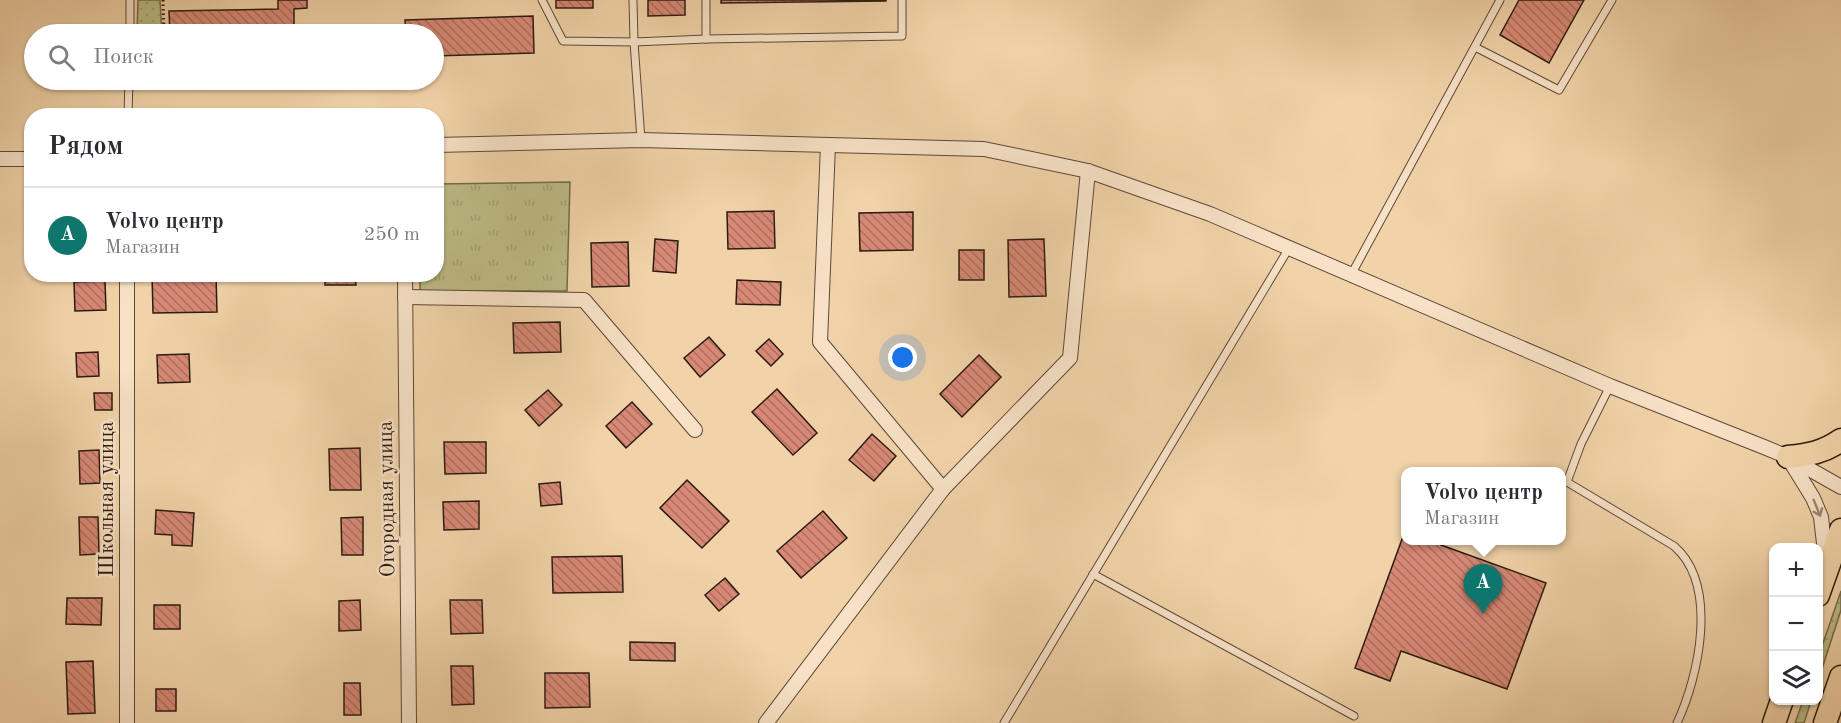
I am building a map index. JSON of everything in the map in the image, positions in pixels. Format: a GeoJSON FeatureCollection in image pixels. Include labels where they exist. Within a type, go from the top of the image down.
{"type":"FeatureCollection","features":[{"type":"Feature","properties":{"kind":"highway"},"geometry":{"type":"LineString","coordinates":[[1788,458],[1828,450],[1841,440]]}},
{"type":"Feature","properties":{"kind":"highway"},"geometry":{"type":"LineString","coordinates":[[1823,582],[1841,530]]}},
{"type":"Feature","properties":{"kind":"highway"},"geometry":{"type":"LineString","coordinates":[[1825,723],[1841,677]]}},
{"type":"Feature","properties":{"kind":"highway"},"geometry":{"type":"LineString","coordinates":[[1774,723],[1780,705]]}},
{"type":"Feature","properties":{"kind":"street"},"geometry":{"type":"LineString","coordinates":[[444,146],[642,140],[984,150],[1088,171],[1210,214],[1610,386],[1788,458],[1841,488]]}},
{"type":"Feature","properties":{"kind":"street"},"geometry":{"type":"LineString","coordinates":[[828,145],[820,342],[943,489]]}},
{"type":"Feature","properties":{"kind":"street"},"geometry":{"type":"LineString","coordinates":[[0,159],[24,159]]}},
{"type":"Feature","properties":{"kind":"street"},"geometry":{"type":"LineString","coordinates":[[766,723],[943,489],[1070,358],[1088,171]]}},
{"type":"Feature","properties":{"kind":"street","name":"Школьная улица"},"geometry":{"type":"LineString","coordinates":[[127,282],[127,723]]}},
{"type":"Feature","properties":{"kind":"street","name":"Огородная улица"},"geometry":{"type":"LineString","coordinates":[[405,282],[409,723]]}},
{"type":"Feature","properties":{"kind":"street"},"geometry":{"type":"LineString","coordinates":[[405,297],[584,300],[695,430]]}},
{"type":"Feature","properties":{"kind":"street"},"geometry":{"type":"LineString","coordinates":[[1788,458],[1813,498],[1821,517],[1827,571]]}},
{"type":"Feature","properties":{"kind":"lane"},"geometry":{"type":"LineString","coordinates":[[130,0],[130,24]]}},
{"type":"Feature","properties":{"kind":"lane"},"geometry":{"type":"LineString","coordinates":[[542,0],[563,41],[634,42],[902,36],[902,0]]}},
{"type":"Feature","properties":{"kind":"lane"},"geometry":{"type":"LineString","coordinates":[[633,0],[642,140]]}},
{"type":"Feature","properties":{"kind":"lane"},"geometry":{"type":"LineString","coordinates":[[706,0],[706,39]]}},
{"type":"Feature","properties":{"kind":"lane"},"geometry":{"type":"LineString","coordinates":[[1351,275],[1500,0]]}},
{"type":"Feature","properties":{"kind":"lane"},"geometry":{"type":"LineString","coordinates":[[1474,46],[1559,90],[1612,0]]}},
{"type":"Feature","properties":{"kind":"lane"},"geometry":{"type":"LineString","coordinates":[[128,108],[129,90]]}},
{"type":"Feature","properties":{"kind":"lane"},"geometry":{"type":"LineString","coordinates":[[1004,723],[1289,248]]}},
{"type":"Feature","properties":{"kind":"lane"},"geometry":{"type":"LineString","coordinates":[[1610,386],[1581,444],[1567,482],[1674,546],[1683,555],[1692,572],[1700,609],[1700,634],[1696,665],[1686,705],[1677,723]]}},
{"type":"Feature","properties":{"kind":"lane"},"geometry":{"type":"LineString","coordinates":[[1094,574],[1354,716]]}},
{"type":"Feature","properties":{"kind":"path"},"geometry":{"type":"LineString","coordinates":[[163,0],[164,24]]}},
{"type":"Feature","properties":{"kind":"green space"},"geometry":{"type":"Polygon","coordinates":[[[138,0],[160,0],[161,24],[137,24],[138,0]]]}},
{"type":"Feature","properties":{"kind":"green space"},"geometry":{"type":"Polygon","coordinates":[[[570,182],[567,291],[420,291],[420,282],[444,282],[444,184],[570,182]]]}},
{"type":"Feature","properties":{"kind":"green space"},"geometry":{"type":"Polygon","coordinates":[[[1841,591],[1841,610],[1823,666],[1823,643],[1841,591]]]}},
{"type":"Feature","properties":{"kind":"green space"},"geometry":{"type":"Polygon","coordinates":[[[1802,705],[1810,705],[1804,723],[1795,723],[1802,705]]]}},
{"type":"Feature","properties":{"kind":"building"},"geometry":{"type":"Polygon","coordinates":[[[278,0],[307,0],[307,8],[294,9],[294,24],[170,24],[169,11],[278,9],[278,0]]]}},
{"type":"Feature","properties":{"kind":"building"},"geometry":{"type":"Polygon","coordinates":[[[556,0],[593,0],[593,8],[556,8],[556,0]]]}},
{"type":"Feature","properties":{"kind":"building"},"geometry":{"type":"Polygon","coordinates":[[[648,0],[685,0],[685,15],[648,16],[648,0]]]}},
{"type":"Feature","properties":{"kind":"building"},"geometry":{"type":"Polygon","coordinates":[[[721,0],[886,0],[886,1],[721,3],[721,0]]]}},
{"type":"Feature","properties":{"kind":"building"},"geometry":{"type":"Polygon","coordinates":[[[1519,0],[1584,0],[1549,63],[1500,35],[1519,0]]]}},
{"type":"Feature","properties":{"kind":"building"},"geometry":{"type":"Polygon","coordinates":[[[533,16],[534,53],[444,56],[444,24],[405,24],[405,20],[533,16]]]}},
{"type":"Feature","properties":{"kind":"building"},"geometry":{"type":"Polygon","coordinates":[[[774,211],[775,248],[728,249],[727,212],[774,211]]]}},
{"type":"Feature","properties":{"kind":"building"},"geometry":{"type":"Polygon","coordinates":[[[913,212],[913,250],[860,251],[859,213],[913,212]]]}},
{"type":"Feature","properties":{"kind":"building"},"geometry":{"type":"Polygon","coordinates":[[[655,239],[678,241],[676,273],[653,271],[655,239]]]}},
{"type":"Feature","properties":{"kind":"building"},"geometry":{"type":"Polygon","coordinates":[[[1044,239],[1046,296],[1009,297],[1008,240],[1044,239]]]}},
{"type":"Feature","properties":{"kind":"building"},"geometry":{"type":"Polygon","coordinates":[[[628,242],[629,286],[592,287],[591,243],[628,242]]]}},
{"type":"Feature","properties":{"kind":"building"},"geometry":{"type":"Polygon","coordinates":[[[959,250],[984,250],[984,280],[959,280],[959,250]]]}},
{"type":"Feature","properties":{"kind":"building"},"geometry":{"type":"Polygon","coordinates":[[[737,280],[781,282],[780,305],[736,304],[737,280]]]}},
{"type":"Feature","properties":{"kind":"building"},"geometry":{"type":"Polygon","coordinates":[[[74,282],[105,282],[106,310],[75,311],[74,282]]]}},
{"type":"Feature","properties":{"kind":"building"},"geometry":{"type":"Polygon","coordinates":[[[152,282],[216,282],[217,312],[153,313],[152,282]]]}},
{"type":"Feature","properties":{"kind":"building"},"geometry":{"type":"Polygon","coordinates":[[[325,282],[356,282],[356,285],[325,285],[325,282]]]}},
{"type":"Feature","properties":{"kind":"building"},"geometry":{"type":"Polygon","coordinates":[[[560,322],[561,352],[514,353],[513,323],[560,322]]]}},
{"type":"Feature","properties":{"kind":"building"},"geometry":{"type":"Polygon","coordinates":[[[709,337],[725,355],[700,377],[684,358],[709,337]]]}},
{"type":"Feature","properties":{"kind":"building"},"geometry":{"type":"Polygon","coordinates":[[[769,339],[783,354],[771,366],[756,351],[769,339]]]}},
{"type":"Feature","properties":{"kind":"building"},"geometry":{"type":"Polygon","coordinates":[[[98,352],[99,376],[77,377],[76,353],[98,352]]]}},
{"type":"Feature","properties":{"kind":"building"},"geometry":{"type":"Polygon","coordinates":[[[189,354],[190,382],[158,383],[157,355],[189,354]]]}},
{"type":"Feature","properties":{"kind":"building"},"geometry":{"type":"Polygon","coordinates":[[[979,355],[1001,377],[962,417],[940,394],[979,355]]]}},
{"type":"Feature","properties":{"kind":"building"},"geometry":{"type":"Polygon","coordinates":[[[777,389],[817,433],[793,455],[752,412],[777,389]]]}},
{"type":"Feature","properties":{"kind":"building"},"geometry":{"type":"Polygon","coordinates":[[[548,390],[562,405],[539,426],[525,410],[548,390]]]}},
{"type":"Feature","properties":{"kind":"building"},"geometry":{"type":"Polygon","coordinates":[[[94,393],[112,393],[112,410],[95,410],[94,393]]]}},
{"type":"Feature","properties":{"kind":"building"},"geometry":{"type":"Polygon","coordinates":[[[632,402],[652,424],[626,448],[606,426],[632,402]]]}},
{"type":"Feature","properties":{"kind":"building"},"geometry":{"type":"Polygon","coordinates":[[[872,434],[896,456],[874,481],[849,460],[872,434]]]}},
{"type":"Feature","properties":{"kind":"building"},"geometry":{"type":"Polygon","coordinates":[[[444,442],[486,442],[486,473],[445,474],[444,442]]]}},
{"type":"Feature","properties":{"kind":"building"},"geometry":{"type":"Polygon","coordinates":[[[360,448],[361,490],[330,490],[329,449],[360,448]]]}},
{"type":"Feature","properties":{"kind":"building"},"geometry":{"type":"Polygon","coordinates":[[[99,450],[100,483],[80,484],[79,451],[99,450]]]}},
{"type":"Feature","properties":{"kind":"building"},"geometry":{"type":"Polygon","coordinates":[[[687,480],[729,521],[702,548],[660,508],[687,480]]]}},
{"type":"Feature","properties":{"kind":"building"},"geometry":{"type":"Polygon","coordinates":[[[560,482],[562,504],[541,506],[539,484],[560,482]]]}},
{"type":"Feature","properties":{"kind":"building"},"geometry":{"type":"Polygon","coordinates":[[[479,501],[479,529],[444,530],[443,502],[479,501]]]}},
{"type":"Feature","properties":{"kind":"building"},"geometry":{"type":"Polygon","coordinates":[[[156,510],[194,513],[192,546],[172,545],[172,535],[155,534],[156,510]]]}},
{"type":"Feature","properties":{"kind":"building"},"geometry":{"type":"Polygon","coordinates":[[[823,511],[847,538],[801,578],[777,551],[823,511]]]}},
{"type":"Feature","properties":{"kind":"building"},"geometry":{"type":"Polygon","coordinates":[[[79,517],[98,517],[99,554],[80,555],[79,517]]]}},
{"type":"Feature","properties":{"kind":"building"},"geometry":{"type":"Polygon","coordinates":[[[363,517],[363,555],[342,555],[341,518],[363,517]]]}},
{"type":"Feature","properties":{"kind":"building"},"geometry":{"type":"Polygon","coordinates":[[[1401,542],[1401,545],[1441,545],[1546,583],[1507,689],[1401,651],[1390,681],[1355,668],[1401,542]]]}},
{"type":"Feature","properties":{"kind":"building"},"geometry":{"type":"Polygon","coordinates":[[[622,556],[623,592],[553,593],[552,557],[622,556]]]}},
{"type":"Feature","properties":{"kind":"building"},"geometry":{"type":"Polygon","coordinates":[[[725,578],[739,594],[719,611],[705,595],[725,578]]]}},
{"type":"Feature","properties":{"kind":"building"},"geometry":{"type":"Polygon","coordinates":[[[67,598],[102,598],[101,625],[66,624],[67,598]]]}},
{"type":"Feature","properties":{"kind":"building"},"geometry":{"type":"Polygon","coordinates":[[[360,600],[361,630],[339,631],[339,601],[360,600]]]}},
{"type":"Feature","properties":{"kind":"building"},"geometry":{"type":"Polygon","coordinates":[[[450,600],[482,600],[483,633],[451,634],[450,600]]]}},
{"type":"Feature","properties":{"kind":"building"},"geometry":{"type":"Polygon","coordinates":[[[154,605],[180,605],[180,629],[154,629],[154,605]]]}},
{"type":"Feature","properties":{"kind":"building"},"geometry":{"type":"Polygon","coordinates":[[[630,642],[675,643],[675,661],[630,660],[630,642]]]}},
{"type":"Feature","properties":{"kind":"building"},"geometry":{"type":"Polygon","coordinates":[[[93,661],[95,713],[68,714],[66,662],[93,661]]]}},
{"type":"Feature","properties":{"kind":"building"},"geometry":{"type":"Polygon","coordinates":[[[451,666],[473,666],[474,704],[452,705],[451,666]]]}},
{"type":"Feature","properties":{"kind":"building"},"geometry":{"type":"Polygon","coordinates":[[[545,673],[589,673],[590,707],[545,708],[545,673]]]}},
{"type":"Feature","properties":{"kind":"building"},"geometry":{"type":"Polygon","coordinates":[[[344,683],[360,683],[361,715],[344,715],[344,683]]]}},
{"type":"Feature","properties":{"kind":"building"},"geometry":{"type":"Polygon","coordinates":[[[156,689],[176,689],[176,711],[156,711],[156,689]]]}},
{"type":"Feature","properties":{"kind":"place","name":"Volvo центр"},"geometry":{"type":"Point","coordinates":[1483,614]}}]}
